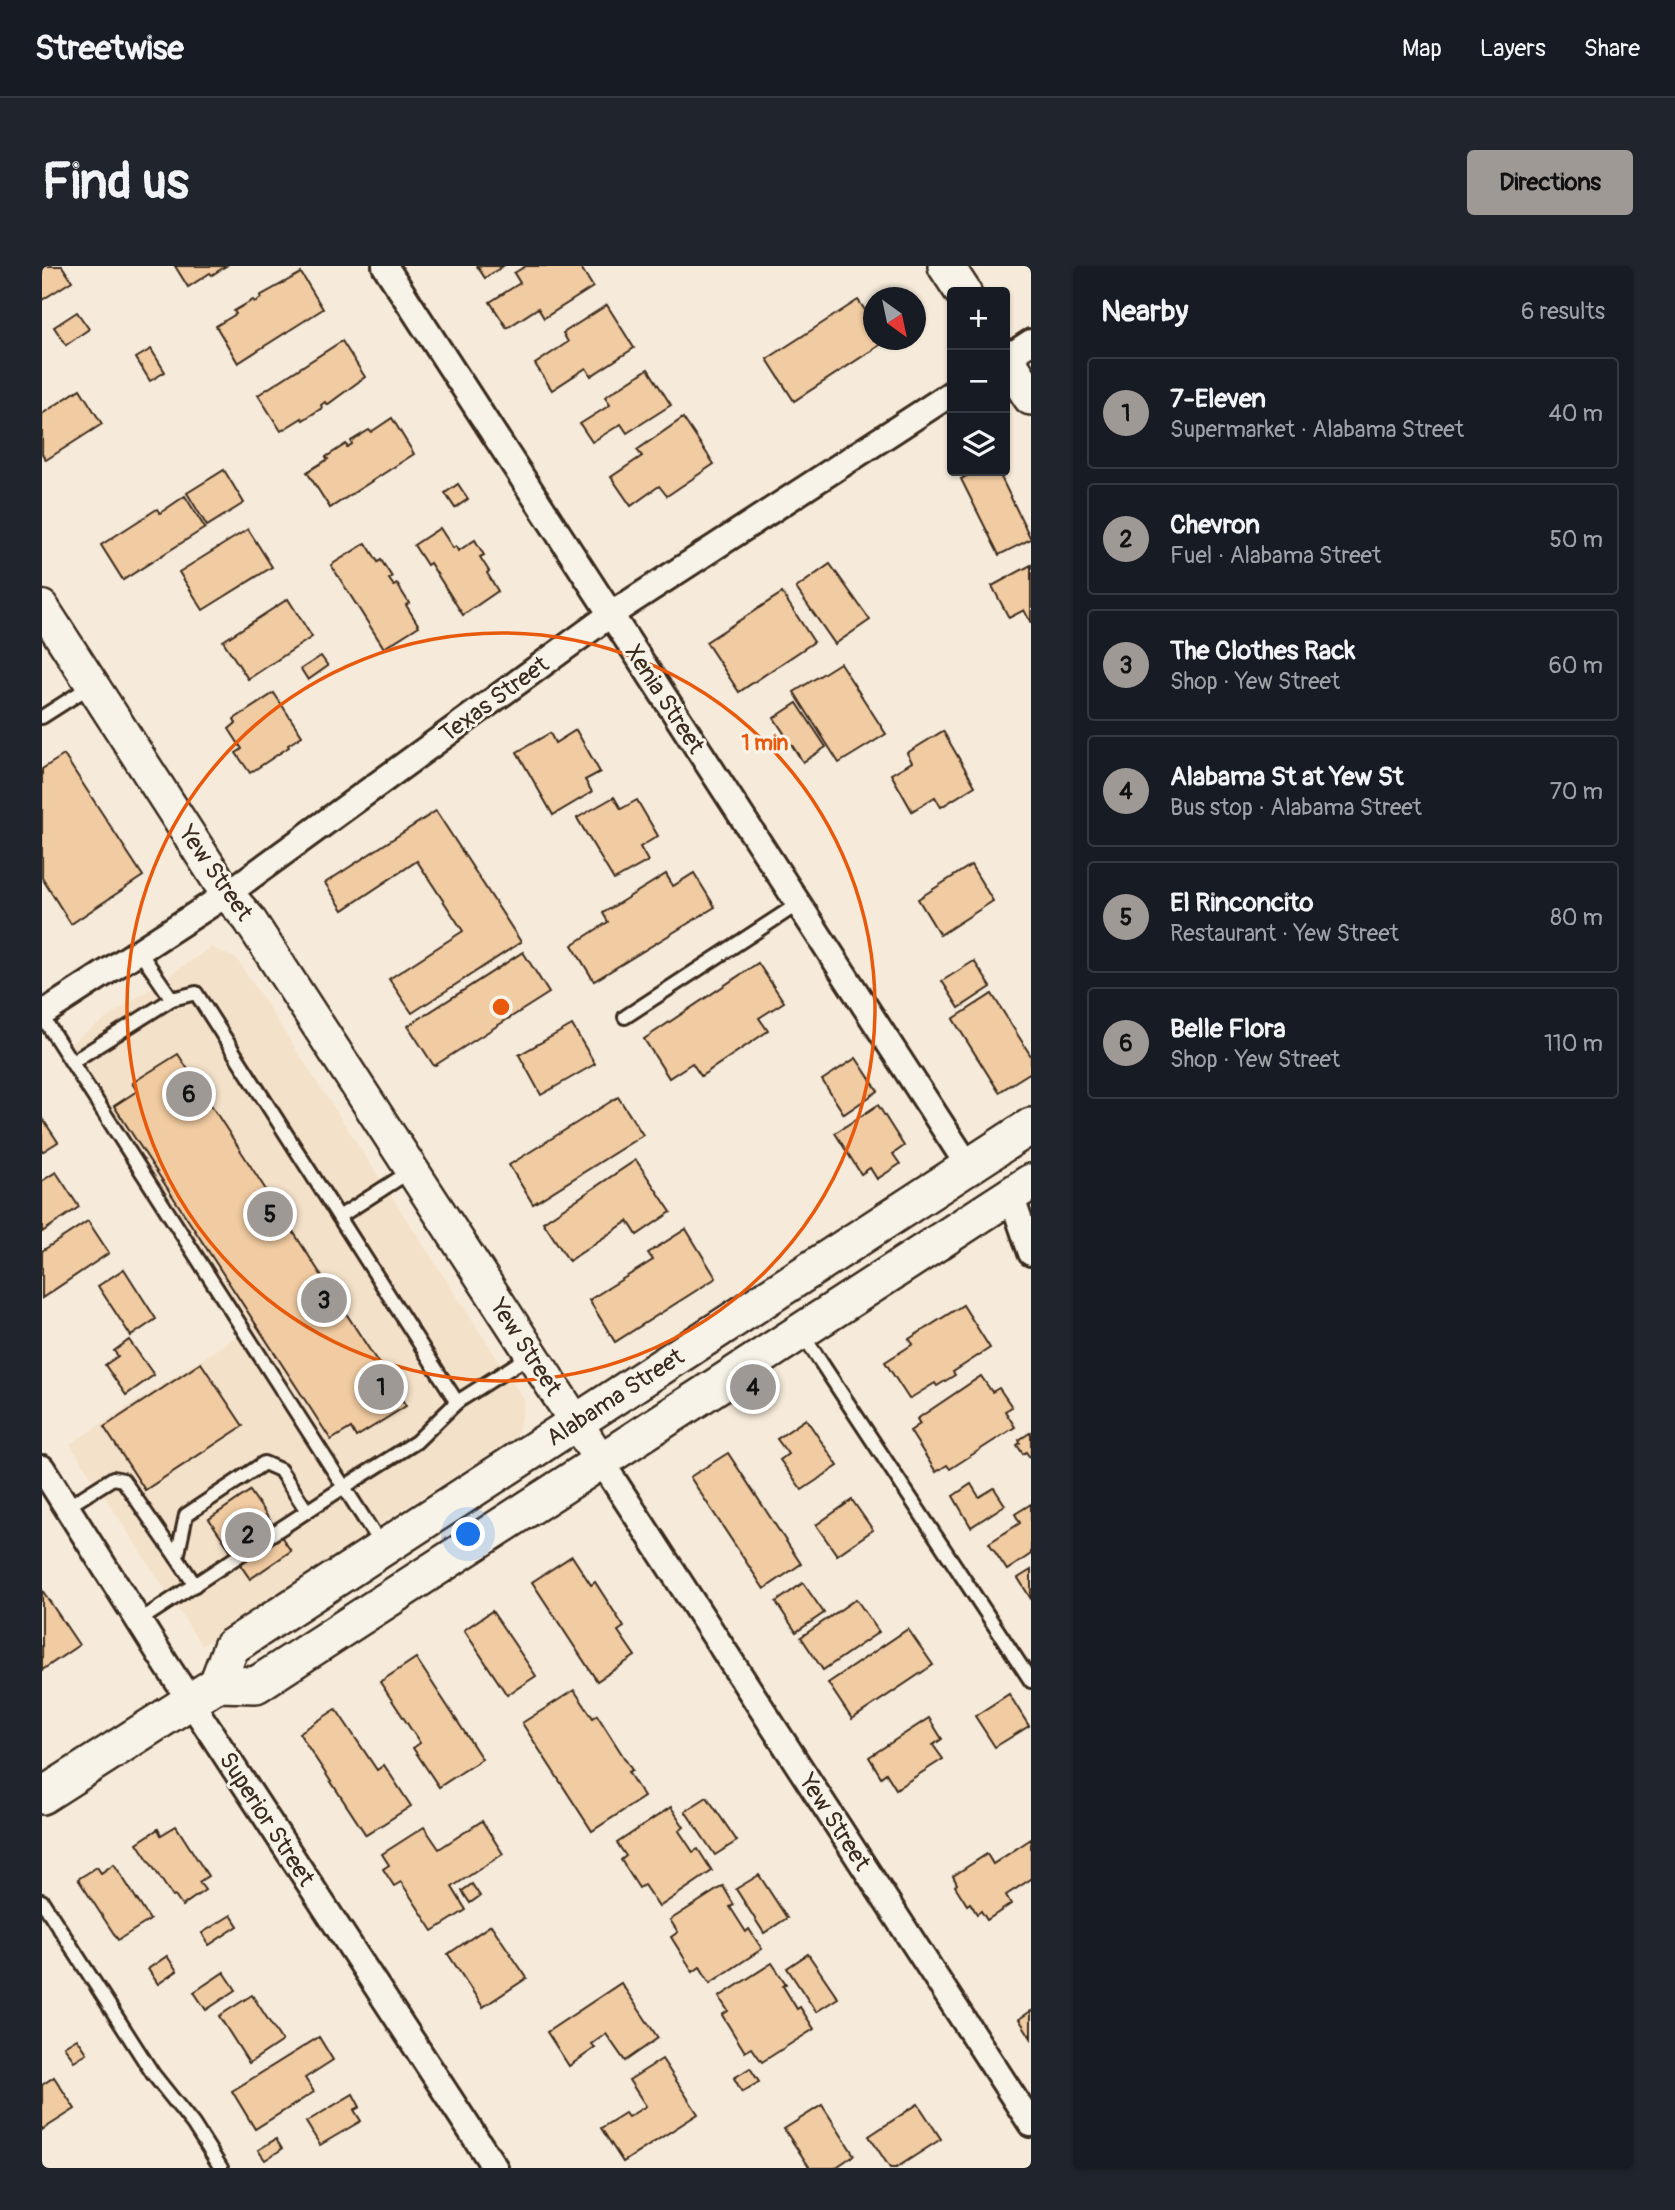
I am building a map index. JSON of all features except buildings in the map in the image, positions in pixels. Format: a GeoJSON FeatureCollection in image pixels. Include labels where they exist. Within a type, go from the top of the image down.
{"type":"FeatureCollection","features":[{"type":"Feature","properties":{"kind":"main road"},"geometry":{"type":"LineString","coordinates":[[946,266],[960,287]]}},
{"type":"Feature","properties":{"kind":"main road"},"geometry":{"type":"LineString","coordinates":[[1012,354],[1031,397]]}},
{"type":"Feature","properties":{"kind":"main road","name":"Alabama Street"},"geometry":{"type":"LineString","coordinates":[[203,1692],[231,1647],[1031,1126]]}},
{"type":"Feature","properties":{"kind":"main road","name":"Alabama Street"},"geometry":{"type":"LineString","coordinates":[[203,1692],[256,1685],[1020,1190]]}},
{"type":"Feature","properties":{"kind":"main road"},"geometry":{"type":"LineString","coordinates":[[42,1796],[203,1692]]}},
{"type":"Feature","properties":{"kind":"street","name":"Xenia Street"},"geometry":{"type":"LineString","coordinates":[[385,266],[969,1167]]}},
{"type":"Feature","properties":{"kind":"street","name":"Texas Street"},"geometry":{"type":"LineString","coordinates":[[42,1015],[227,894],[610,615],[947,396]]}},
{"type":"Feature","properties":{"kind":"street","name":"Yew Street"},"geometry":{"type":"LineString","coordinates":[[42,607],[227,894],[249,919],[1031,2124]]}},
{"type":"Feature","properties":{"kind":"street"},"geometry":{"type":"LineString","coordinates":[[1020,1190],[1015,1207],[1031,1253]]}},
{"type":"Feature","properties":{"kind":"street","name":"Superior Street"},"geometry":{"type":"LineString","coordinates":[[42,1468],[139,1621],[203,1692],[495,2168]]}},
{"type":"Feature","properties":{"kind":"lane"},"geometry":{"type":"LineString","coordinates":[[42,717],[92,684]]}},
{"type":"Feature","properties":{"kind":"lane"},"geometry":{"type":"LineString","coordinates":[[625,1017],[798,904]]}},
{"type":"Feature","properties":{"kind":"lane"},"geometry":{"type":"LineString","coordinates":[[139,951],[172,999]]}},
{"type":"Feature","properties":{"kind":"lane"},"geometry":{"type":"LineString","coordinates":[[72,1062],[172,999],[196,993],[457,1402]]}},
{"type":"Feature","properties":{"kind":"lane"},"geometry":{"type":"LineString","coordinates":[[42,1015],[383,1548]]}},
{"type":"Feature","properties":{"kind":"lane"},"geometry":{"type":"LineString","coordinates":[[340,1217],[412,1170]]}},
{"type":"Feature","properties":{"kind":"lane"},"geometry":{"type":"LineString","coordinates":[[801,1331],[1031,1681]]}},
{"type":"Feature","properties":{"kind":"lane"},"geometry":{"type":"LineString","coordinates":[[139,1621],[416,1442],[457,1402],[531,1355]]}},
{"type":"Feature","properties":{"kind":"lane"},"geometry":{"type":"LineString","coordinates":[[177,1558],[186,1515],[264,1463],[280,1470],[307,1511]]}},
{"type":"Feature","properties":{"kind":"lane"},"geometry":{"type":"LineString","coordinates":[[67,1507],[113,1478],[123,1480],[195,1585]]}},
{"type":"Feature","properties":{"kind":"lane"},"geometry":{"type":"LineString","coordinates":[[42,1901],[153,2074],[193,2124],[221,2168]]}},
{"type":"Feature","properties":{"kind":"shaded area"},"geometry":{"type":"Polygon","coordinates":[[[211,947],[237,959],[525,1401],[517,1436],[376,1527],[66,1046],[211,947]]]}},
{"type":"Feature","properties":{"kind":"shaded area"},"geometry":{"type":"Polygon","coordinates":[[[237,1336],[367,1538],[202,1646],[70,1444],[237,1336]]]}},
{"type":"Feature","properties":{"kind":"place","name":"Belle Flora"},"geometry":{"type":"Point","coordinates":[189,1094]}},
{"type":"Feature","properties":{"kind":"place","name":"El Rinconcito"},"geometry":{"type":"Point","coordinates":[270,1214]}},
{"type":"Feature","properties":{"kind":"place","name":"The Clothes Rack"},"geometry":{"type":"Point","coordinates":[324,1300]}},
{"type":"Feature","properties":{"kind":"place","name":"7-Eleven"},"geometry":{"type":"Point","coordinates":[381,1387]}},
{"type":"Feature","properties":{"kind":"place","name":"Alabama St at Yew St"},"geometry":{"type":"Point","coordinates":[753,1387]}},
{"type":"Feature","properties":{"kind":"place","name":"Chevron"},"geometry":{"type":"Point","coordinates":[248,1535]}}]}
